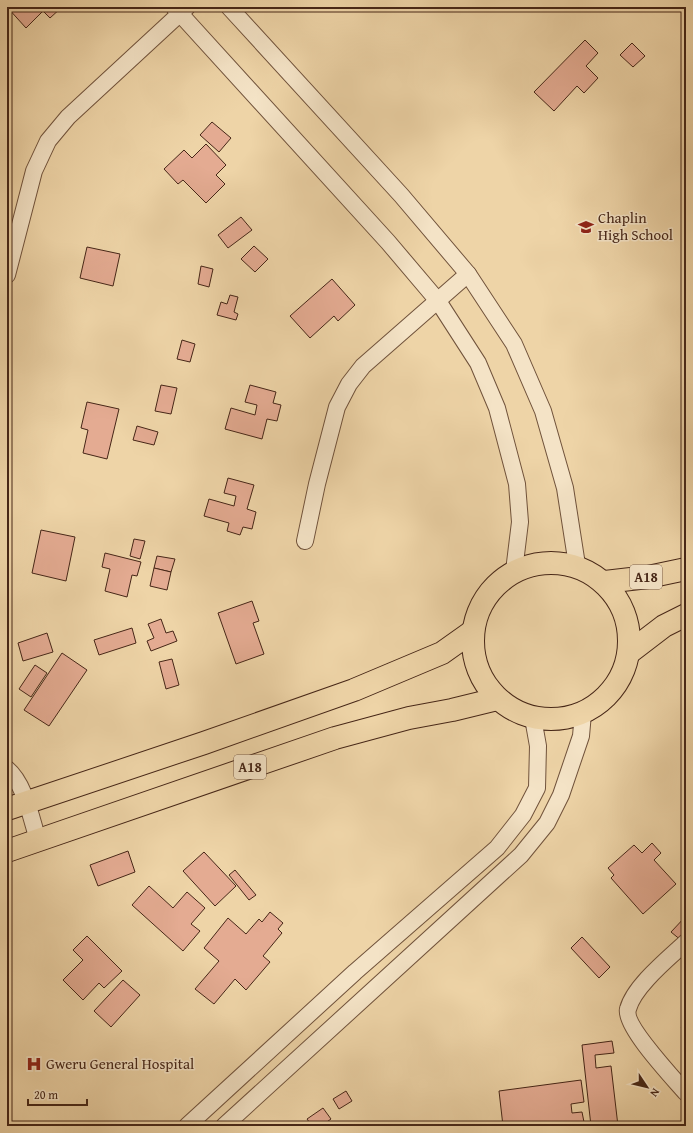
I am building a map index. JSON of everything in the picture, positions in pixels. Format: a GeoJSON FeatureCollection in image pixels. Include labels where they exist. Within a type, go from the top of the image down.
{"type":"FeatureCollection","features":[{"type":"Feature","properties":{"kind":"highway","name":"A18"},"geometry":{"type":"LineString","coordinates":[[548,562],[577,565],[605,582],[621,602],[629,626],[630,652],[621,677],[609,693],[605,698],[583,713],[559,720],[533,718],[497,699],[482,679],[474,656],[473,631],[480,607],[494,586],[514,571],[534,564],[548,562]]}},
{"type":"Feature","properties":{"kind":"highway","name":"A18"},"geometry":{"type":"LineString","coordinates":[[605,582],[648,577],[686,569]]}},
{"type":"Feature","properties":{"kind":"highway"},"geometry":{"type":"LineString","coordinates":[[630,652],[664,626],[686,616]]}},
{"type":"Feature","properties":{"kind":"highway","name":"A18"},"geometry":{"type":"LineString","coordinates":[[17,805],[204,743],[354,690],[442,653],[473,631]]}},
{"type":"Feature","properties":{"kind":"highway","name":"A18"},"geometry":{"type":"LineString","coordinates":[[7,851],[334,738],[409,718],[452,710],[497,699]]}},
{"type":"Feature","properties":{"kind":"street"},"geometry":{"type":"LineString","coordinates":[[229,7],[401,195],[468,274],[514,344],[543,411],[565,488],[577,565]]}},
{"type":"Feature","properties":{"kind":"street"},"geometry":{"type":"LineString","coordinates":[[7,275],[34,171],[48,142],[68,117],[180,9],[388,242],[438,301],[478,363],[496,408],[517,484],[520,522],[514,571]]}},
{"type":"Feature","properties":{"kind":"street"},"geometry":{"type":"LineString","coordinates":[[305,541],[317,484],[337,407],[349,384],[363,366],[468,274]]}},
{"type":"Feature","properties":{"kind":"street"},"geometry":{"type":"LineString","coordinates":[[224,1126],[521,855],[547,823],[561,795],[581,736],[583,713]]}},
{"type":"Feature","properties":{"kind":"street"},"geometry":{"type":"LineString","coordinates":[[187,1126],[355,972],[497,848],[523,815],[537,788],[538,746],[533,718]]}},
{"type":"Feature","properties":{"kind":"street"},"geometry":{"type":"LineString","coordinates":[[7,769],[16,778],[17,805],[38,840]]}},
{"type":"Feature","properties":{"kind":"street"},"geometry":{"type":"LineString","coordinates":[[537,788],[561,795]]}},
{"type":"Feature","properties":{"kind":"street"},"geometry":{"type":"LineString","coordinates":[[686,942],[645,981],[633,998],[627,1010],[630,1021],[637,1034],[686,1093]]}},
{"type":"Feature","properties":{"kind":"street"},"geometry":{"type":"LineString","coordinates":[[355,972],[372,990]]}},
{"type":"Feature","properties":{"kind":"building"},"geometry":{"type":"Polygon","coordinates":[[[7,7],[62,7],[50,18],[43,11],[26,28],[7,7]]]}},
{"type":"Feature","properties":{"kind":"building"},"geometry":{"type":"Polygon","coordinates":[[[585,40],[598,53],[586,66],[598,78],[584,93],[577,86],[554,111],[534,92],[585,40]]]}},
{"type":"Feature","properties":{"kind":"building"},"geometry":{"type":"Polygon","coordinates":[[[632,43],[645,56],[633,67],[620,55],[632,43]]]}},
{"type":"Feature","properties":{"kind":"building"},"geometry":{"type":"Polygon","coordinates":[[[212,122],[231,138],[219,152],[200,135],[212,122]]]}},
{"type":"Feature","properties":{"kind":"building"},"geometry":{"type":"Polygon","coordinates":[[[206,144],[226,165],[216,175],[225,184],[206,203],[183,180],[178,184],[164,169],[184,150],[192,158],[206,144]]]}},
{"type":"Feature","properties":{"kind":"building"},"geometry":{"type":"Polygon","coordinates":[[[241,217],[252,230],[228,248],[218,235],[241,217]]]}},
{"type":"Feature","properties":{"kind":"building"},"geometry":{"type":"Polygon","coordinates":[[[254,246],[268,259],[255,272],[241,259],[254,246]]]}},
{"type":"Feature","properties":{"kind":"building"},"geometry":{"type":"Polygon","coordinates":[[[87,247],[120,254],[113,286],[80,278],[87,247]]]}},
{"type":"Feature","properties":{"kind":"building"},"geometry":{"type":"Polygon","coordinates":[[[201,266],[213,269],[209,287],[198,284],[201,266]]]}},
{"type":"Feature","properties":{"kind":"building"},"geometry":{"type":"Polygon","coordinates":[[[332,279],[355,305],[338,321],[334,316],[310,338],[290,316],[332,279]]]}},
{"type":"Feature","properties":{"kind":"building"},"geometry":{"type":"Polygon","coordinates":[[[230,295],[238,297],[234,312],[238,314],[236,320],[217,315],[221,302],[227,304],[230,295]]]}},
{"type":"Feature","properties":{"kind":"building"},"geometry":{"type":"Polygon","coordinates":[[[182,340],[195,344],[190,362],[177,359],[182,340]]]}},
{"type":"Feature","properties":{"kind":"building"},"geometry":{"type":"Polygon","coordinates":[[[161,385],[177,388],[171,414],[155,411],[161,385]]]}},
{"type":"Feature","properties":{"kind":"building"},"geometry":{"type":"Polygon","coordinates":[[[250,385],[276,392],[273,403],[281,405],[277,421],[267,419],[262,439],[225,429],[231,408],[255,415],[257,405],[245,402],[250,385]]]}},
{"type":"Feature","properties":{"kind":"building"},"geometry":{"type":"Polygon","coordinates":[[[87,402],[119,409],[107,459],[83,453],[88,430],[81,428],[87,402]]]}},
{"type":"Feature","properties":{"kind":"building"},"geometry":{"type":"Polygon","coordinates":[[[137,426],[158,432],[154,445],[133,440],[137,426]]]}},
{"type":"Feature","properties":{"kind":"building"},"geometry":{"type":"Polygon","coordinates":[[[228,478],[254,485],[247,509],[256,512],[252,529],[243,527],[240,535],[227,531],[229,523],[204,516],[209,499],[234,506],[236,496],[224,493],[228,478]]]}},
{"type":"Feature","properties":{"kind":"building"},"geometry":{"type":"Polygon","coordinates":[[[41,530],[75,537],[66,581],[32,573],[41,530]]]}},
{"type":"Feature","properties":{"kind":"building"},"geometry":{"type":"Polygon","coordinates":[[[134,539],[145,541],[140,559],[130,556],[134,539]]]}},
{"type":"Feature","properties":{"kind":"building"},"geometry":{"type":"Polygon","coordinates":[[[105,553],[141,562],[137,576],[132,575],[127,597],[105,591],[110,569],[102,567],[105,553]]]}},
{"type":"Feature","properties":{"kind":"building"},"geometry":{"type":"Polygon","coordinates":[[[157,556],[175,559],[171,572],[154,568],[157,556]]]}},
{"type":"Feature","properties":{"kind":"building"},"geometry":{"type":"Polygon","coordinates":[[[154,568],[171,572],[167,590],[150,586],[154,568]]]}},
{"type":"Feature","properties":{"kind":"building"},"geometry":{"type":"Polygon","coordinates":[[[252,601],[259,621],[253,623],[264,654],[236,664],[218,613],[252,601]]]}},
{"type":"Feature","properties":{"kind":"building"},"geometry":{"type":"Polygon","coordinates":[[[161,619],[166,633],[173,631],[177,641],[151,651],[147,641],[154,638],[148,624],[161,619]]]}},
{"type":"Feature","properties":{"kind":"building"},"geometry":{"type":"Polygon","coordinates":[[[132,628],[136,643],[99,655],[94,640],[132,628]]]}},
{"type":"Feature","properties":{"kind":"building"},"geometry":{"type":"Polygon","coordinates":[[[47,633],[53,652],[23,661],[18,643],[47,633]]]}},
{"type":"Feature","properties":{"kind":"building"},"geometry":{"type":"Polygon","coordinates":[[[62,653],[87,670],[49,726],[24,710],[62,653]]]}},
{"type":"Feature","properties":{"kind":"building"},"geometry":{"type":"Polygon","coordinates":[[[172,659],[179,685],[166,689],[159,662],[172,659]]]}},
{"type":"Feature","properties":{"kind":"building"},"geometry":{"type":"Polygon","coordinates":[[[35,665],[47,673],[31,697],[19,689],[35,665]]]}},
{"type":"Feature","properties":{"kind":"building"},"geometry":{"type":"Polygon","coordinates":[[[652,843],[661,853],[654,860],[676,884],[643,914],[611,878],[614,875],[608,868],[634,845],[642,853],[652,843]]]}},
{"type":"Feature","properties":{"kind":"building"},"geometry":{"type":"Polygon","coordinates":[[[128,851],[135,872],[98,886],[90,865],[128,851]]]}},
{"type":"Feature","properties":{"kind":"building"},"geometry":{"type":"Polygon","coordinates":[[[204,852],[236,886],[215,906],[183,871],[204,852]]]}},
{"type":"Feature","properties":{"kind":"building"},"geometry":{"type":"Polygon","coordinates":[[[235,870],[256,895],[249,900],[229,875],[235,870]]]}},
{"type":"Feature","properties":{"kind":"building"},"geometry":{"type":"Polygon","coordinates":[[[149,886],[173,908],[187,892],[205,908],[191,924],[200,931],[183,951],[132,905],[149,886]]]}},
{"type":"Feature","properties":{"kind":"building"},"geometry":{"type":"Polygon","coordinates":[[[270,912],[283,923],[278,929],[282,933],[263,956],[270,962],[246,990],[235,979],[214,1004],[195,989],[219,961],[204,948],[228,918],[246,934],[259,919],[262,922],[270,912]]]}},
{"type":"Feature","properties":{"kind":"building"},"geometry":{"type":"Polygon","coordinates":[[[686,916],[686,937],[682,941],[671,932],[686,916]]]}},
{"type":"Feature","properties":{"kind":"building"},"geometry":{"type":"Polygon","coordinates":[[[87,936],[122,971],[104,988],[99,983],[83,1000],[63,980],[83,960],[73,950],[87,936]]]}},
{"type":"Feature","properties":{"kind":"building"},"geometry":{"type":"Polygon","coordinates":[[[582,937],[610,967],[599,978],[571,948],[582,937]]]}},
{"type":"Feature","properties":{"kind":"building"},"geometry":{"type":"Polygon","coordinates":[[[123,980],[140,995],[111,1027],[94,1011],[123,980]]]}},
{"type":"Feature","properties":{"kind":"building"},"geometry":{"type":"Polygon","coordinates":[[[686,1023],[686,1033],[681,1027],[686,1023]]]}},
{"type":"Feature","properties":{"kind":"building"},"geometry":{"type":"Polygon","coordinates":[[[612,1041],[614,1053],[595,1055],[596,1068],[611,1066],[618,1126],[591,1126],[582,1045],[612,1041]]]}},
{"type":"Feature","properties":{"kind":"building"},"geometry":{"type":"Polygon","coordinates":[[[581,1080],[584,1102],[571,1104],[572,1113],[582,1112],[584,1122],[555,1126],[503,1126],[499,1091],[581,1080]]]}},
{"type":"Feature","properties":{"kind":"building"},"geometry":{"type":"Polygon","coordinates":[[[346,1091],[352,1101],[339,1109],[333,1099],[346,1091]]]}},
{"type":"Feature","properties":{"kind":"building"},"geometry":{"type":"Polygon","coordinates":[[[323,1108],[331,1119],[321,1126],[312,1126],[307,1119],[323,1108]]]}},
{"type":"Feature","properties":{"kind":"place","name":"Chaplin High School"},"geometry":{"type":"Point","coordinates":[586,227]}},
{"type":"Feature","properties":{"kind":"place","name":"Gweru General Hospital"},"geometry":{"type":"Point","coordinates":[34,1064]}}]}
